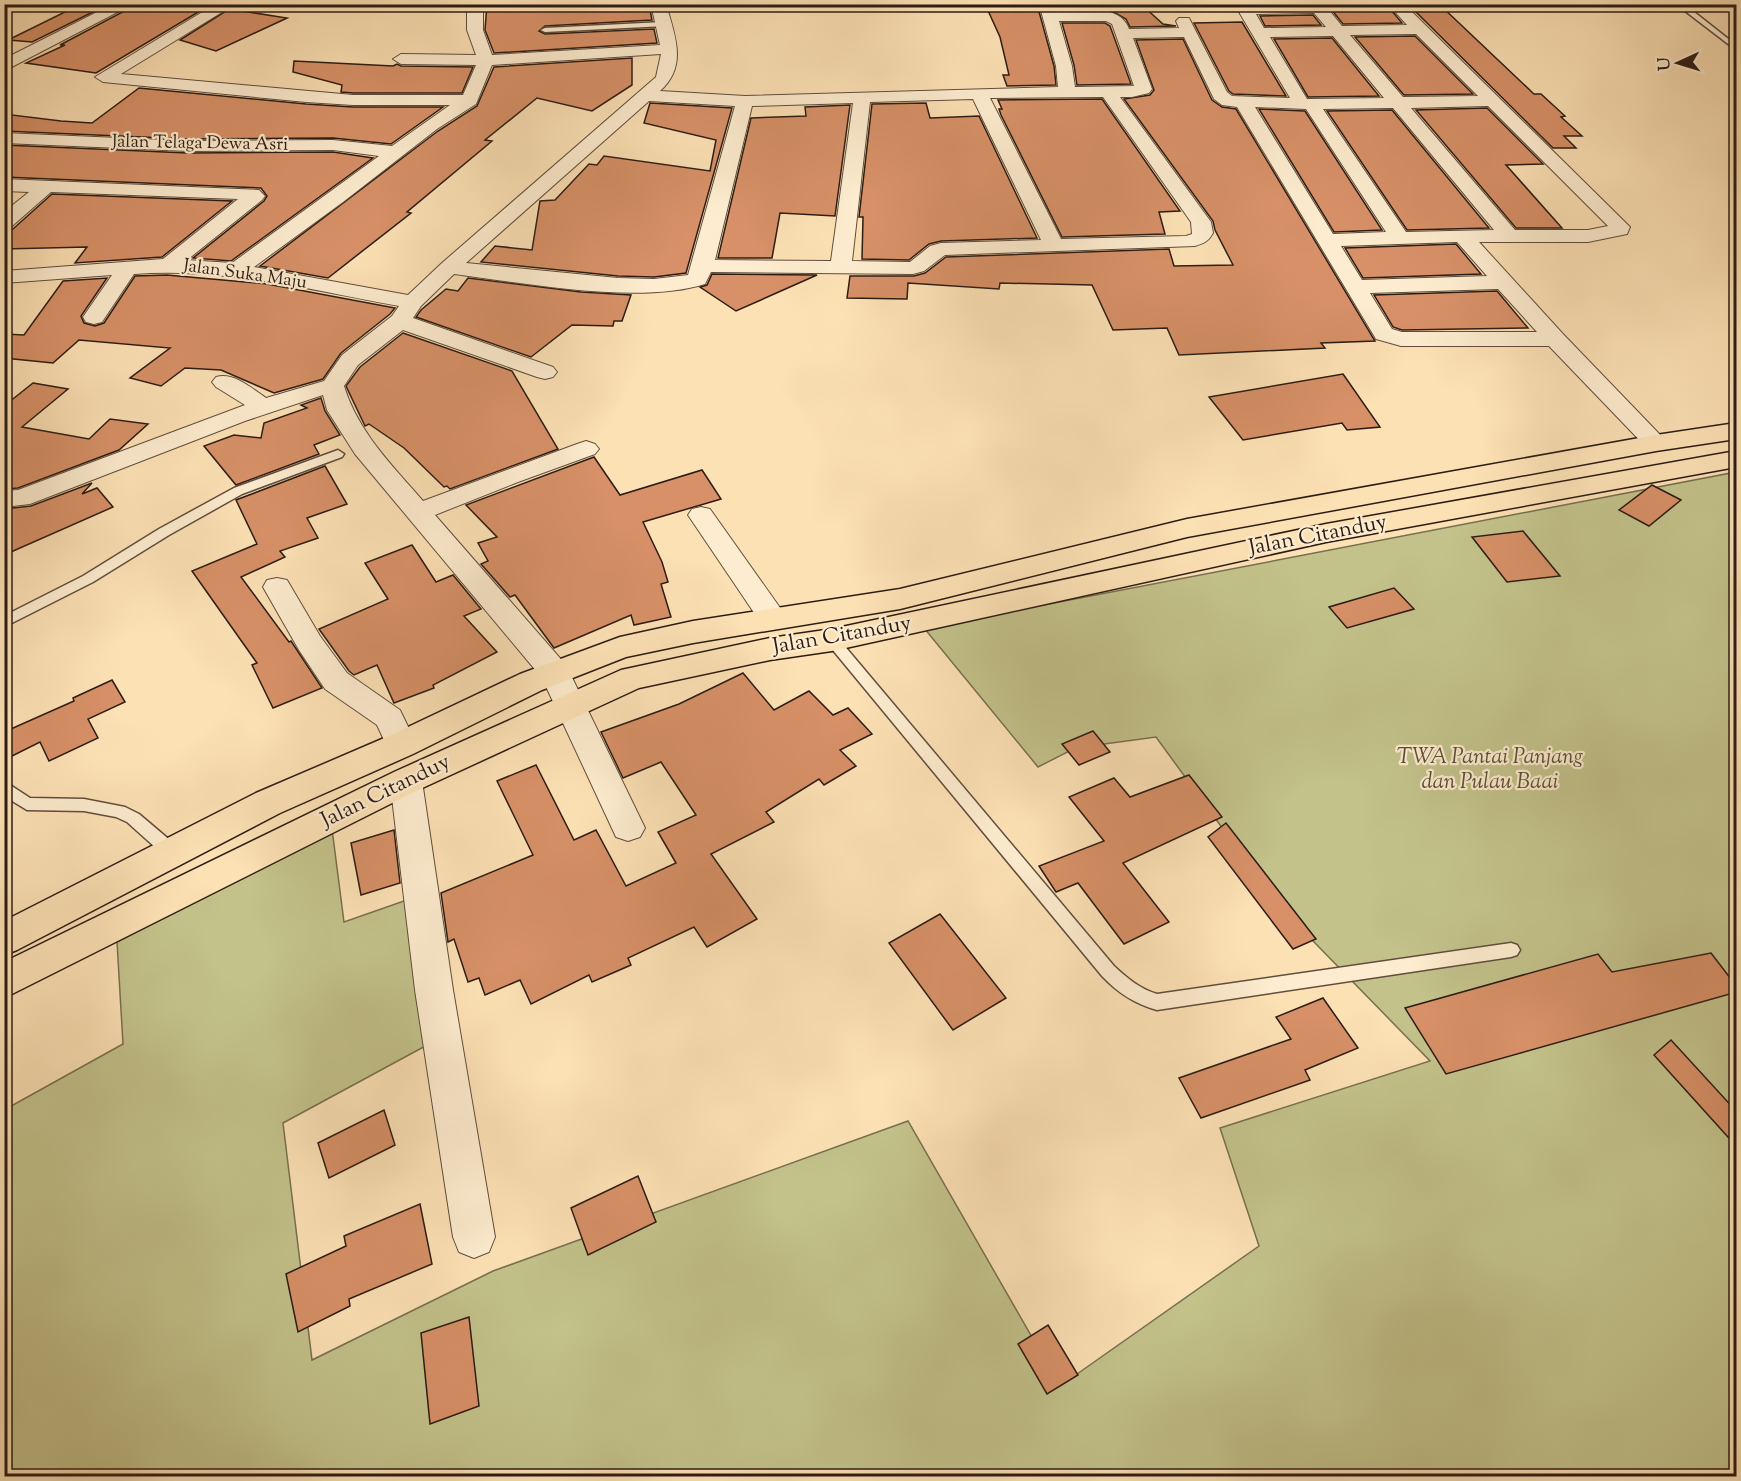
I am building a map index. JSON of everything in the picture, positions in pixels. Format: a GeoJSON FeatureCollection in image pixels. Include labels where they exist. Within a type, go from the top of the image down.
{"type":"FeatureCollection","features":[{"type":"Feature","properties":{"kind":"main road","name":"Jalan Citanduy"},"geometry":{"type":"LineString","coordinates":[[4,939],[268,803],[402,745],[531,681],[620,648],[655,639],[900,599],[1187,528],[1656,443],[1737,431]]}},
{"type":"Feature","properties":{"kind":"main road","name":"Jalan Citanduy"},"geometry":{"type":"LineString","coordinates":[[4,981],[406,781],[632,678],[770,649],[832,640],[1326,533],[1737,459]]}},
{"type":"Feature","properties":{"kind":"street"},"geometry":{"type":"LineString","coordinates":[[4,10],[15,4]]}},
{"type":"Feature","properties":{"kind":"street"},"geometry":{"type":"LineString","coordinates":[[4,66],[126,4]]}},
{"type":"Feature","properties":{"kind":"street"},"geometry":{"type":"LineString","coordinates":[[211,4],[219,9],[103,77],[330,98],[470,100]]}},
{"type":"Feature","properties":{"kind":"street"},"geometry":{"type":"LineString","coordinates":[[236,270],[395,152],[470,100],[486,60],[475,30],[475,4]]}},
{"type":"Feature","properties":{"kind":"street"},"geometry":{"type":"LineString","coordinates":[[1327,240],[1509,235],[1588,236],[1614,233],[1620,230],[1620,226],[1490,101],[1395,4]]}},
{"type":"Feature","properties":{"kind":"street"},"geometry":{"type":"LineString","coordinates":[[1400,238],[1246,14],[1249,10],[1317,6],[1509,235]]}},
{"type":"Feature","properties":{"kind":"street"},"geometry":{"type":"LineString","coordinates":[[647,96],[745,101],[1067,91],[1132,92],[1143,89],[1119,22],[1109,16],[1052,10],[1067,91]]}},
{"type":"Feature","properties":{"kind":"street"},"geometry":{"type":"LineString","coordinates":[[4,499],[21,498],[300,394],[332,386],[350,360],[400,321],[413,302],[449,267],[664,79],[670,65],[661,14]]}},
{"type":"Feature","properties":{"kind":"street"},"geometry":{"type":"LineString","coordinates":[[1124,34],[1187,26],[1220,95],[1228,101],[1398,104],[1490,101]]}},
{"type":"Feature","properties":{"kind":"street"},"geometry":{"type":"LineString","coordinates":[[1260,33],[1419,29]]}},
{"type":"Feature","properties":{"kind":"street"},"geometry":{"type":"LineString","coordinates":[[401,59],[486,60],[669,49]]}},
{"type":"Feature","properties":{"kind":"street"},"geometry":{"type":"LineString","coordinates":[[703,266],[913,268],[941,249],[1188,242],[1200,238],[1203,233],[1201,222],[1107,91]]}},
{"type":"Feature","properties":{"kind":"street"},"geometry":{"type":"LineString","coordinates":[[979,94],[1053,246]]}},
{"type":"Feature","properties":{"kind":"street"},"geometry":{"type":"LineString","coordinates":[[841,266],[862,98]]}},
{"type":"Feature","properties":{"kind":"street"},"geometry":{"type":"LineString","coordinates":[[449,267],[563,281],[644,286],[693,282],[697,279],[703,266],[745,101]]}},
{"type":"Feature","properties":{"kind":"street"},"geometry":{"type":"LineString","coordinates":[[1244,103],[1384,334],[1391,338],[1555,339]]}},
{"type":"Feature","properties":{"kind":"street","name":"Jalan Telaga Dewa Asri"},"geometry":{"type":"LineString","coordinates":[[4,138],[188,146],[333,145],[395,152]]}},
{"type":"Feature","properties":{"kind":"street"},"geometry":{"type":"LineString","coordinates":[[4,185],[252,194],[255,196],[168,265]]}},
{"type":"Feature","properties":{"kind":"street"},"geometry":{"type":"LineString","coordinates":[[4,223],[45,188]]}},
{"type":"Feature","properties":{"kind":"street"},"geometry":{"type":"LineString","coordinates":[[1462,236],[1555,339],[1656,443]]}},
{"type":"Feature","properties":{"kind":"street","name":"Jalan Suka Maju"},"geometry":{"type":"LineString","coordinates":[[4,277],[168,265],[236,270],[413,302]]}},
{"type":"Feature","properties":{"kind":"street"},"geometry":{"type":"LineString","coordinates":[[94,317],[128,267]]}},
{"type":"Feature","properties":{"kind":"street"},"geometry":{"type":"LineString","coordinates":[[1356,287],[1502,282]]}},
{"type":"Feature","properties":{"kind":"street"},"geometry":{"type":"LineString","coordinates":[[400,321],[545,372]]}},
{"type":"Feature","properties":{"kind":"street"},"geometry":{"type":"LineString","coordinates":[[224,381],[265,407]]}},
{"type":"Feature","properties":{"kind":"street"},"geometry":{"type":"LineString","coordinates":[[332,386],[339,410],[364,448],[555,673],[628,828]]}},
{"type":"Feature","properties":{"kind":"street"},"geometry":{"type":"LineString","coordinates":[[419,512],[586,449]]}},
{"type":"Feature","properties":{"kind":"street"},"geometry":{"type":"LineString","coordinates":[[701,515],[773,619]]}},
{"type":"Feature","properties":{"kind":"street"},"geometry":{"type":"LineString","coordinates":[[277,587],[309,643],[336,681],[389,718],[402,745]]}},
{"type":"Feature","properties":{"kind":"street"},"geometry":{"type":"LineString","coordinates":[[406,781],[434,990],[474,1237]]}},
{"type":"Feature","properties":{"kind":"lane"},"geometry":{"type":"LineString","coordinates":[[1679,4],[1737,48]]}},
{"type":"Feature","properties":{"kind":"lane"},"geometry":{"type":"LineString","coordinates":[[545,30],[661,14]]}},
{"type":"Feature","properties":{"kind":"lane"},"geometry":{"type":"LineString","coordinates":[[4,622],[88,579],[238,491],[338,454]]}},
{"type":"Feature","properties":{"kind":"lane"},"geometry":{"type":"LineString","coordinates":[[832,640],[1108,971],[1131,993],[1157,1002],[1511,950]]}},
{"type":"Feature","properties":{"kind":"lane"},"geometry":{"type":"LineString","coordinates":[[4,787],[27,804],[84,805],[119,811],[133,818],[172,852]]}},
{"type":"Feature","properties":{"kind":"green space","name":"TWA Pantai Panjang dan Pulau Baai"},"geometry":{"type":"Polygon","coordinates":[[[1736,472],[1736,1476],[5,1476],[4,1110],[123,1044],[117,942],[332,829],[344,922],[421,895],[442,1037],[283,1123],[312,1360],[493,1271],[908,1121],[1060,1386],[1259,1246],[1220,1128],[1430,1061],[1279,906],[1156,737],[1097,745],[1089,741],[1038,767],[924,628],[1736,472]]]}},
{"type":"Feature","properties":{"kind":"building"},"geometry":{"type":"Polygon","coordinates":[[[148,4],[201,4],[205,8],[96,73],[26,63],[65,45],[60,45],[128,9],[136,10],[148,4]]]}},
{"type":"Feature","properties":{"kind":"building"},"geometry":{"type":"Polygon","coordinates":[[[487,4],[649,4],[652,20],[545,26],[539,31],[545,34],[654,29],[657,43],[494,53],[485,30],[487,4]]]}},
{"type":"Feature","properties":{"kind":"building"},"geometry":{"type":"Polygon","coordinates":[[[985,4],[1039,4],[1038,8],[1054,66],[1056,85],[1007,86],[1003,75],[1009,75],[1000,37],[985,4]]]}},
{"type":"Feature","properties":{"kind":"building"},"geometry":{"type":"Polygon","coordinates":[[[1327,4],[1386,4],[1402,23],[1343,24],[1327,4]]]}},
{"type":"Feature","properties":{"kind":"building"},"geometry":{"type":"Polygon","coordinates":[[[1408,4],[1440,5],[1534,94],[1541,94],[1565,116],[1561,117],[1582,136],[1564,136],[1576,148],[1553,148],[1408,4]]]}},
{"type":"Feature","properties":{"kind":"building"},"geometry":{"type":"Polygon","coordinates":[[[77,6],[101,8],[32,42],[8,40],[77,6]]]}},
{"type":"Feature","properties":{"kind":"building"},"geometry":{"type":"Polygon","coordinates":[[[1143,6],[1163,24],[1176,26],[1130,27],[1126,19],[1110,10],[1143,6]]]}},
{"type":"Feature","properties":{"kind":"building"},"geometry":{"type":"Polygon","coordinates":[[[229,9],[287,18],[216,51],[180,40],[229,9]]]}},
{"type":"Feature","properties":{"kind":"building"},"geometry":{"type":"Polygon","coordinates":[[[1313,15],[1321,25],[1265,26],[1260,16],[1313,15]]]}},
{"type":"Feature","properties":{"kind":"building"},"geometry":{"type":"Polygon","coordinates":[[[1242,22],[1286,96],[1233,94],[1229,91],[1194,23],[1242,22]]]}},
{"type":"Feature","properties":{"kind":"building"},"geometry":{"type":"Polygon","coordinates":[[[1062,23],[1105,23],[1110,26],[1131,84],[1077,85],[1062,23]]]}},
{"type":"Feature","properties":{"kind":"building"},"geometry":{"type":"Polygon","coordinates":[[[1415,36],[1473,94],[1404,95],[1355,37],[1415,36]]]}},
{"type":"Feature","properties":{"kind":"building"},"geometry":{"type":"Polygon","coordinates":[[[1332,38],[1379,96],[1308,97],[1274,39],[1332,38]]]}},
{"type":"Feature","properties":{"kind":"building"},"geometry":{"type":"Polygon","coordinates":[[[1183,39],[1212,100],[1222,107],[1236,109],[1375,341],[1321,343],[1325,348],[1179,355],[1167,328],[1113,330],[1092,285],[1000,283],[999,289],[908,283],[907,299],[847,298],[850,276],[914,276],[925,273],[946,257],[1169,249],[1174,266],[1233,265],[1215,230],[1213,221],[1124,99],[1150,95],[1154,90],[1136,40],[1183,39]]]}},
{"type":"Feature","properties":{"kind":"building"},"geometry":{"type":"Polygon","coordinates":[[[632,58],[632,85],[592,111],[537,98],[485,140],[492,141],[407,212],[411,213],[328,278],[260,266],[438,131],[477,106],[494,67],[632,58]]]}},
{"type":"Feature","properties":{"kind":"building"},"geometry":{"type":"Polygon","coordinates":[[[294,61],[473,67],[462,93],[353,93],[341,92],[342,85],[293,72],[294,61]]]}},
{"type":"Feature","properties":{"kind":"building"},"geometry":{"type":"Polygon","coordinates":[[[139,88],[353,107],[443,107],[391,144],[333,138],[188,139],[4,131],[4,114],[92,123],[139,88]]]}},
{"type":"Feature","properties":{"kind":"building"},"geometry":{"type":"Polygon","coordinates":[[[1102,99],[1180,211],[1159,212],[1165,234],[1062,237],[1001,115],[999,109],[1002,109],[998,100],[1102,99]]]}},
{"type":"Feature","properties":{"kind":"building"},"geometry":{"type":"Polygon","coordinates":[[[650,103],[732,108],[686,273],[654,277],[618,276],[481,262],[495,246],[532,250],[540,201],[555,200],[589,164],[597,165],[604,156],[710,171],[716,140],[644,123],[650,103]]]}},
{"type":"Feature","properties":{"kind":"building"},"geometry":{"type":"Polygon","coordinates":[[[926,103],[930,118],[979,116],[1037,238],[941,241],[929,244],[909,260],[862,259],[863,217],[859,217],[872,104],[926,103]]]}},
{"type":"Feature","properties":{"kind":"building"},"geometry":{"type":"Polygon","coordinates":[[[850,105],[835,216],[780,213],[772,258],[718,258],[751,118],[806,116],[805,107],[850,105]]]}},
{"type":"Feature","properties":{"kind":"building"},"geometry":{"type":"Polygon","coordinates":[[[1487,108],[1543,164],[1506,165],[1562,228],[1516,228],[1416,110],[1487,108]]]}},
{"type":"Feature","properties":{"kind":"building"},"geometry":{"type":"Polygon","coordinates":[[[1259,109],[1305,111],[1382,230],[1334,232],[1259,109]]]}},
{"type":"Feature","properties":{"kind":"building"},"geometry":{"type":"Polygon","coordinates":[[[1392,110],[1489,228],[1407,230],[1327,111],[1392,110]]]}},
{"type":"Feature","properties":{"kind":"building"},"geometry":{"type":"Polygon","coordinates":[[[4,145],[188,153],[333,152],[373,158],[231,261],[193,258],[264,201],[267,196],[261,188],[4,177],[4,145]]]}},
{"type":"Feature","properties":{"kind":"building"},"geometry":{"type":"Polygon","coordinates":[[[52,194],[232,201],[162,257],[75,263],[87,247],[4,249],[4,237],[52,194]]]}},
{"type":"Feature","properties":{"kind":"building"},"geometry":{"type":"Polygon","coordinates":[[[1456,244],[1481,274],[1363,278],[1345,248],[1456,244]]]}},
{"type":"Feature","properties":{"kind":"building"},"geometry":{"type":"Polygon","coordinates":[[[712,274],[817,275],[736,311],[700,287],[707,285],[712,274]]]}},
{"type":"Feature","properties":{"kind":"building"},"geometry":{"type":"Polygon","coordinates":[[[167,275],[267,284],[395,308],[341,353],[323,379],[274,393],[221,370],[185,368],[161,386],[130,378],[170,348],[79,340],[53,363],[4,358],[4,334],[24,335],[63,281],[107,278],[81,316],[84,323],[95,326],[104,323],[135,276],[167,275]]]}},
{"type":"Feature","properties":{"kind":"building"},"geometry":{"type":"Polygon","coordinates":[[[468,278],[581,292],[631,295],[622,321],[614,321],[613,326],[572,325],[531,357],[416,317],[446,289],[458,291],[468,278]]]}},
{"type":"Feature","properties":{"kind":"building"},"geometry":{"type":"Polygon","coordinates":[[[1497,291],[1528,328],[1402,330],[1393,327],[1374,295],[1497,291]]]}},
{"type":"Feature","properties":{"kind":"building"},"geometry":{"type":"Polygon","coordinates":[[[403,333],[512,371],[558,449],[450,489],[447,486],[444,487],[404,448],[369,424],[365,426],[346,386],[360,367],[403,333]]]}},
{"type":"Feature","properties":{"kind":"building"},"geometry":{"type":"Polygon","coordinates":[[[1343,374],[1380,427],[1347,430],[1342,423],[1243,440],[1209,397],[1343,374]]]}},
{"type":"Feature","properties":{"kind":"building"},"geometry":{"type":"Polygon","coordinates":[[[33,383],[68,389],[22,427],[89,439],[110,419],[148,424],[119,450],[18,488],[4,489],[4,406],[33,383]]]}},
{"type":"Feature","properties":{"kind":"building"},"geometry":{"type":"Polygon","coordinates":[[[321,398],[325,411],[340,435],[314,445],[319,454],[236,485],[204,446],[234,435],[261,438],[264,423],[307,408],[301,405],[321,398]]]}},
{"type":"Feature","properties":{"kind":"building"},"geometry":{"type":"Polygon","coordinates":[[[594,457],[620,495],[702,470],[721,499],[643,522],[662,562],[668,582],[661,584],[671,617],[634,625],[631,615],[554,648],[515,595],[510,597],[481,564],[488,561],[478,543],[497,537],[466,505],[594,457]]]}},
{"type":"Feature","properties":{"kind":"building"},"geometry":{"type":"Polygon","coordinates":[[[325,466],[347,504],[307,518],[318,538],[280,551],[285,557],[241,577],[289,642],[291,641],[322,688],[273,708],[252,665],[257,663],[192,571],[257,544],[236,500],[325,466]]]}},
{"type":"Feature","properties":{"kind":"building"},"geometry":{"type":"Polygon","coordinates":[[[92,483],[82,494],[97,488],[113,507],[4,555],[4,509],[31,506],[92,483]]]}},
{"type":"Feature","properties":{"kind":"building"},"geometry":{"type":"Polygon","coordinates":[[[1652,485],[1681,500],[1649,526],[1619,510],[1652,485]]]}},
{"type":"Feature","properties":{"kind":"building"},"geometry":{"type":"Polygon","coordinates":[[[1523,531],[1560,576],[1507,582],[1472,537],[1523,531]]]}},
{"type":"Feature","properties":{"kind":"building"},"geometry":{"type":"Polygon","coordinates":[[[412,545],[436,582],[453,575],[481,609],[464,616],[497,652],[433,685],[434,688],[394,703],[377,665],[354,675],[319,629],[388,599],[365,563],[412,545]]]}},
{"type":"Feature","properties":{"kind":"building"},"geometry":{"type":"Polygon","coordinates":[[[1394,588],[1414,609],[1347,628],[1329,607],[1394,588]]]}},
{"type":"Feature","properties":{"kind":"building"},"geometry":{"type":"Polygon","coordinates":[[[743,673],[774,710],[809,691],[833,715],[848,708],[872,734],[840,750],[856,766],[824,785],[819,779],[766,812],[774,822],[711,854],[757,919],[707,947],[694,927],[628,958],[631,965],[592,982],[589,975],[531,1004],[520,980],[485,995],[479,978],[468,982],[454,939],[448,942],[441,893],[533,855],[497,781],[536,765],[574,840],[596,830],[626,886],[676,863],[658,832],[696,815],[661,762],[623,778],[601,732],[679,704],[743,673]]]}},
{"type":"Feature","properties":{"kind":"building"},"geometry":{"type":"Polygon","coordinates":[[[112,680],[125,702],[88,719],[98,738],[49,761],[40,742],[4,760],[4,732],[74,701],[73,698],[112,680]]]}},
{"type":"Feature","properties":{"kind":"building"},"geometry":{"type":"Polygon","coordinates":[[[1093,731],[1110,752],[1079,765],[1062,744],[1093,731]]]}},
{"type":"Feature","properties":{"kind":"building"},"geometry":{"type":"Polygon","coordinates":[[[1189,775],[1222,817],[1123,863],[1169,922],[1124,944],[1078,883],[1056,892],[1039,866],[1104,841],[1069,797],[1114,778],[1130,797],[1189,775]]]}},
{"type":"Feature","properties":{"kind":"building"},"geometry":{"type":"Polygon","coordinates":[[[1226,823],[1316,939],[1293,949],[1208,837],[1226,823]]]}},
{"type":"Feature","properties":{"kind":"building"},"geometry":{"type":"Polygon","coordinates":[[[394,830],[400,883],[361,895],[351,843],[394,830]]]}},
{"type":"Feature","properties":{"kind":"building"},"geometry":{"type":"Polygon","coordinates":[[[940,914],[1006,998],[953,1030],[889,943],[940,914]]]}},
{"type":"Feature","properties":{"kind":"building"},"geometry":{"type":"Polygon","coordinates":[[[1711,953],[1737,987],[1737,992],[1446,1074],[1405,1008],[1598,954],[1612,972],[1711,953]]]}},
{"type":"Feature","properties":{"kind":"building"},"geometry":{"type":"Polygon","coordinates":[[[1323,998],[1358,1048],[1305,1070],[1310,1080],[1201,1118],[1179,1078],[1291,1039],[1276,1017],[1323,998]]]}},
{"type":"Feature","properties":{"kind":"building"},"geometry":{"type":"Polygon","coordinates":[[[1671,1040],[1737,1112],[1737,1147],[1654,1055],[1671,1040]]]}},
{"type":"Feature","properties":{"kind":"building"},"geometry":{"type":"Polygon","coordinates":[[[384,1110],[395,1145],[329,1178],[318,1143],[384,1110]]]}},
{"type":"Feature","properties":{"kind":"building"},"geometry":{"type":"Polygon","coordinates":[[[638,1176],[656,1222],[588,1255],[571,1208],[638,1176]]]}},
{"type":"Feature","properties":{"kind":"building"},"geometry":{"type":"Polygon","coordinates":[[[420,1204],[432,1264],[349,1299],[350,1306],[298,1332],[286,1274],[346,1246],[344,1236],[420,1204]]]}},
{"type":"Feature","properties":{"kind":"building"},"geometry":{"type":"Polygon","coordinates":[[[469,1317],[479,1406],[430,1424],[421,1333],[469,1317]]]}},
{"type":"Feature","properties":{"kind":"building"},"geometry":{"type":"Polygon","coordinates":[[[1048,1325],[1078,1375],[1047,1394],[1018,1344],[1048,1325]]]}}]}
